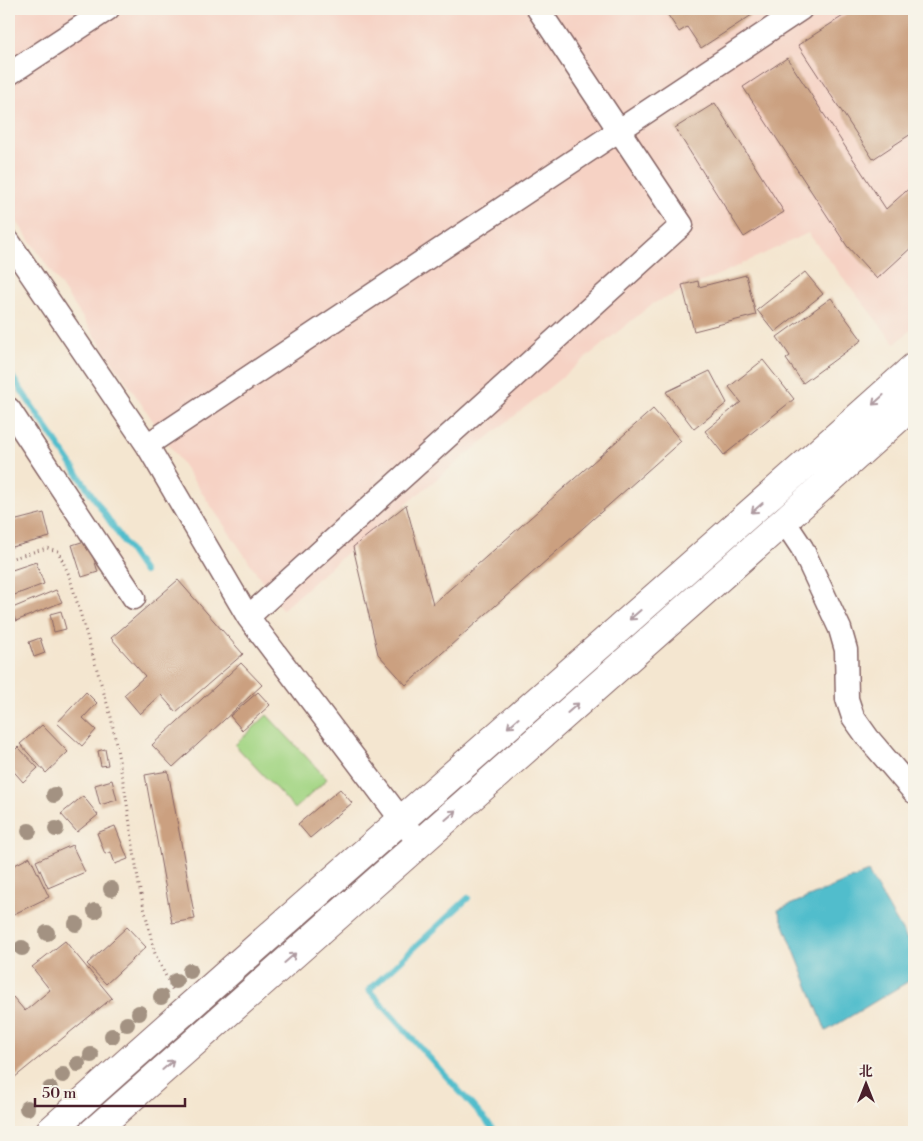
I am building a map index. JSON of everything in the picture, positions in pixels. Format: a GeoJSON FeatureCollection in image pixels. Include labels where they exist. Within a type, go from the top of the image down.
{"type":"FeatureCollection","features":[{"type":"Feature","properties":{"kind":"highway"},"geometry":{"type":"LineString","coordinates":[[49,1132],[184,1011],[763,503],[914,367]]}},
{"type":"Feature","properties":{"kind":"highway"},"geometry":{"type":"LineString","coordinates":[[92,1132],[914,404]]}},
{"type":"Feature","properties":{"kind":"street"},"geometry":{"type":"LineString","coordinates":[[9,74],[108,9]]}},
{"type":"Feature","properties":{"kind":"street"},"geometry":{"type":"LineString","coordinates":[[248,617],[682,225],[538,9]]}},
{"type":"Feature","properties":{"kind":"street"},"geometry":{"type":"LineString","coordinates":[[147,444],[801,9]]}},
{"type":"Feature","properties":{"kind":"street"},"geometry":{"type":"LineString","coordinates":[[9,242],[147,444],[248,617],[419,843]]}},
{"type":"Feature","properties":{"kind":"street"},"geometry":{"type":"LineString","coordinates":[[9,409],[134,598]]}},
{"type":"Feature","properties":{"kind":"street"},"geometry":{"type":"LineString","coordinates":[[784,520],[802,548],[840,629],[846,650],[847,699],[853,717],[868,738],[914,792]]}},
{"type":"Feature","properties":{"kind":"path"},"geometry":{"type":"LineString","coordinates":[[9,559],[47,548],[58,551],[69,575],[111,717],[126,797],[139,886],[156,954],[184,1011]]}},
{"type":"Feature","properties":{"kind":"shaded area"},"geometry":{"type":"Polygon","coordinates":[[[9,9],[914,9],[914,327],[895,344],[808,233],[652,304],[353,547],[282,610],[9,210],[9,9]]]}},
{"type":"Feature","properties":{"kind":"green space"},"geometry":{"type":"Polygon","coordinates":[[[267,715],[327,779],[295,809],[235,745],[267,715]]]}},
{"type":"Feature","properties":{"kind":"water"},"geometry":{"type":"Polygon","coordinates":[[[868,872],[914,951],[914,978],[826,1031],[778,910],[868,872]]]}},
{"type":"Feature","properties":{"kind":"building"},"geometry":{"type":"Polygon","coordinates":[[[664,9],[756,9],[758,11],[701,48],[687,27],[679,32],[664,9]]]}},
{"type":"Feature","properties":{"kind":"building"},"geometry":{"type":"Polygon","coordinates":[[[854,9],[914,9],[914,132],[873,159],[798,45],[854,9]]]}},
{"type":"Feature","properties":{"kind":"building"},"geometry":{"type":"Polygon","coordinates":[[[787,58],[886,209],[914,184],[914,245],[877,279],[847,246],[743,87],[787,58]]]}},
{"type":"Feature","properties":{"kind":"building"},"geometry":{"type":"Polygon","coordinates":[[[715,103],[784,212],[744,237],[675,128],[715,103]]]}},
{"type":"Feature","properties":{"kind":"building"},"geometry":{"type":"Polygon","coordinates":[[[805,272],[823,294],[775,332],[757,310],[805,272]]]}},
{"type":"Feature","properties":{"kind":"building"},"geometry":{"type":"Polygon","coordinates":[[[746,275],[756,315],[694,331],[682,285],[698,281],[699,287],[746,275]]]}},
{"type":"Feature","properties":{"kind":"building"},"geometry":{"type":"Polygon","coordinates":[[[831,298],[862,340],[803,383],[786,359],[790,356],[777,337],[831,298]]]}},
{"type":"Feature","properties":{"kind":"building"},"geometry":{"type":"Polygon","coordinates":[[[763,360],[794,399],[724,455],[705,431],[741,402],[729,387],[763,360]]]}},
{"type":"Feature","properties":{"kind":"building"},"geometry":{"type":"Polygon","coordinates":[[[710,371],[727,403],[694,429],[666,392],[710,371]]]}},
{"type":"Feature","properties":{"kind":"building"},"geometry":{"type":"Polygon","coordinates":[[[653,409],[681,441],[406,685],[378,654],[353,547],[406,505],[433,604],[653,409]]]}},
{"type":"Feature","properties":{"kind":"building"},"geometry":{"type":"Polygon","coordinates":[[[44,513],[50,537],[12,547],[9,535],[9,522],[44,513]]]}},
{"type":"Feature","properties":{"kind":"building"},"geometry":{"type":"Polygon","coordinates":[[[88,540],[98,572],[82,577],[72,545],[88,540]]]}},
{"type":"Feature","properties":{"kind":"building"},"geometry":{"type":"Polygon","coordinates":[[[36,562],[44,584],[9,597],[9,571],[36,562]]]}},
{"type":"Feature","properties":{"kind":"building"},"geometry":{"type":"Polygon","coordinates":[[[178,580],[243,654],[176,712],[161,695],[140,714],[124,695],[145,676],[111,638],[178,580]]]}},
{"type":"Feature","properties":{"kind":"building"},"geometry":{"type":"Polygon","coordinates":[[[56,590],[62,602],[16,621],[10,609],[56,590]]]}},
{"type":"Feature","properties":{"kind":"building"},"geometry":{"type":"Polygon","coordinates":[[[61,611],[66,629],[54,632],[50,614],[61,611]]]}},
{"type":"Feature","properties":{"kind":"building"},"geometry":{"type":"Polygon","coordinates":[[[40,638],[45,653],[34,657],[29,642],[40,638]]]}},
{"type":"Feature","properties":{"kind":"building"},"geometry":{"type":"Polygon","coordinates":[[[241,663],[262,685],[173,767],[152,745],[241,663]]]}},
{"type":"Feature","properties":{"kind":"building"},"geometry":{"type":"Polygon","coordinates":[[[86,692],[97,703],[83,718],[96,730],[82,746],[57,723],[86,692]]]}},
{"type":"Feature","properties":{"kind":"building"},"geometry":{"type":"Polygon","coordinates":[[[258,692],[270,705],[242,730],[230,716],[258,692]]]}},
{"type":"Feature","properties":{"kind":"building"},"geometry":{"type":"Polygon","coordinates":[[[42,725],[68,752],[46,773],[20,744],[42,725]]]}},
{"type":"Feature","properties":{"kind":"building"},"geometry":{"type":"Polygon","coordinates":[[[18,747],[38,768],[23,782],[9,766],[9,756],[18,747]]]}},
{"type":"Feature","properties":{"kind":"building"},"geometry":{"type":"Polygon","coordinates":[[[105,749],[108,765],[101,766],[98,751],[105,749]]]}},
{"type":"Feature","properties":{"kind":"building"},"geometry":{"type":"Polygon","coordinates":[[[168,771],[195,919],[172,923],[145,775],[168,771]]]}},
{"type":"Feature","properties":{"kind":"building"},"geometry":{"type":"Polygon","coordinates":[[[112,780],[117,800],[100,805],[95,785],[112,780]]]}},
{"type":"Feature","properties":{"kind":"building"},"geometry":{"type":"Polygon","coordinates":[[[340,789],[352,803],[310,838],[298,824],[340,789]]]}},
{"type":"Feature","properties":{"kind":"building"},"geometry":{"type":"Polygon","coordinates":[[[83,796],[98,815],[77,832],[61,814],[83,796]]]}},
{"type":"Feature","properties":{"kind":"building"},"geometry":{"type":"Polygon","coordinates":[[[115,826],[128,859],[115,864],[111,852],[105,854],[97,833],[115,826]]]}},
{"type":"Feature","properties":{"kind":"building"},"geometry":{"type":"Polygon","coordinates":[[[72,845],[85,872],[48,888],[36,861],[72,845]]]}},
{"type":"Feature","properties":{"kind":"building"},"geometry":{"type":"Polygon","coordinates":[[[30,857],[49,897],[14,914],[9,904],[9,868],[30,857]]]}},
{"type":"Feature","properties":{"kind":"building"},"geometry":{"type":"Polygon","coordinates":[[[127,927],[146,947],[106,984],[87,964],[127,927]]]}},
{"type":"Feature","properties":{"kind":"building"},"geometry":{"type":"Polygon","coordinates":[[[65,941],[112,998],[9,1082],[9,1001],[13,997],[25,1011],[50,990],[32,967],[65,941]]]}},
{"type":"Feature","properties":{"kind":"waterway"},"geometry":{"type":"LineString","coordinates":[[9,372],[144,572]]}},
{"type":"Feature","properties":{"kind":"waterway"},"geometry":{"type":"LineString","coordinates":[[468,898],[369,990],[496,1132]]}}]}
